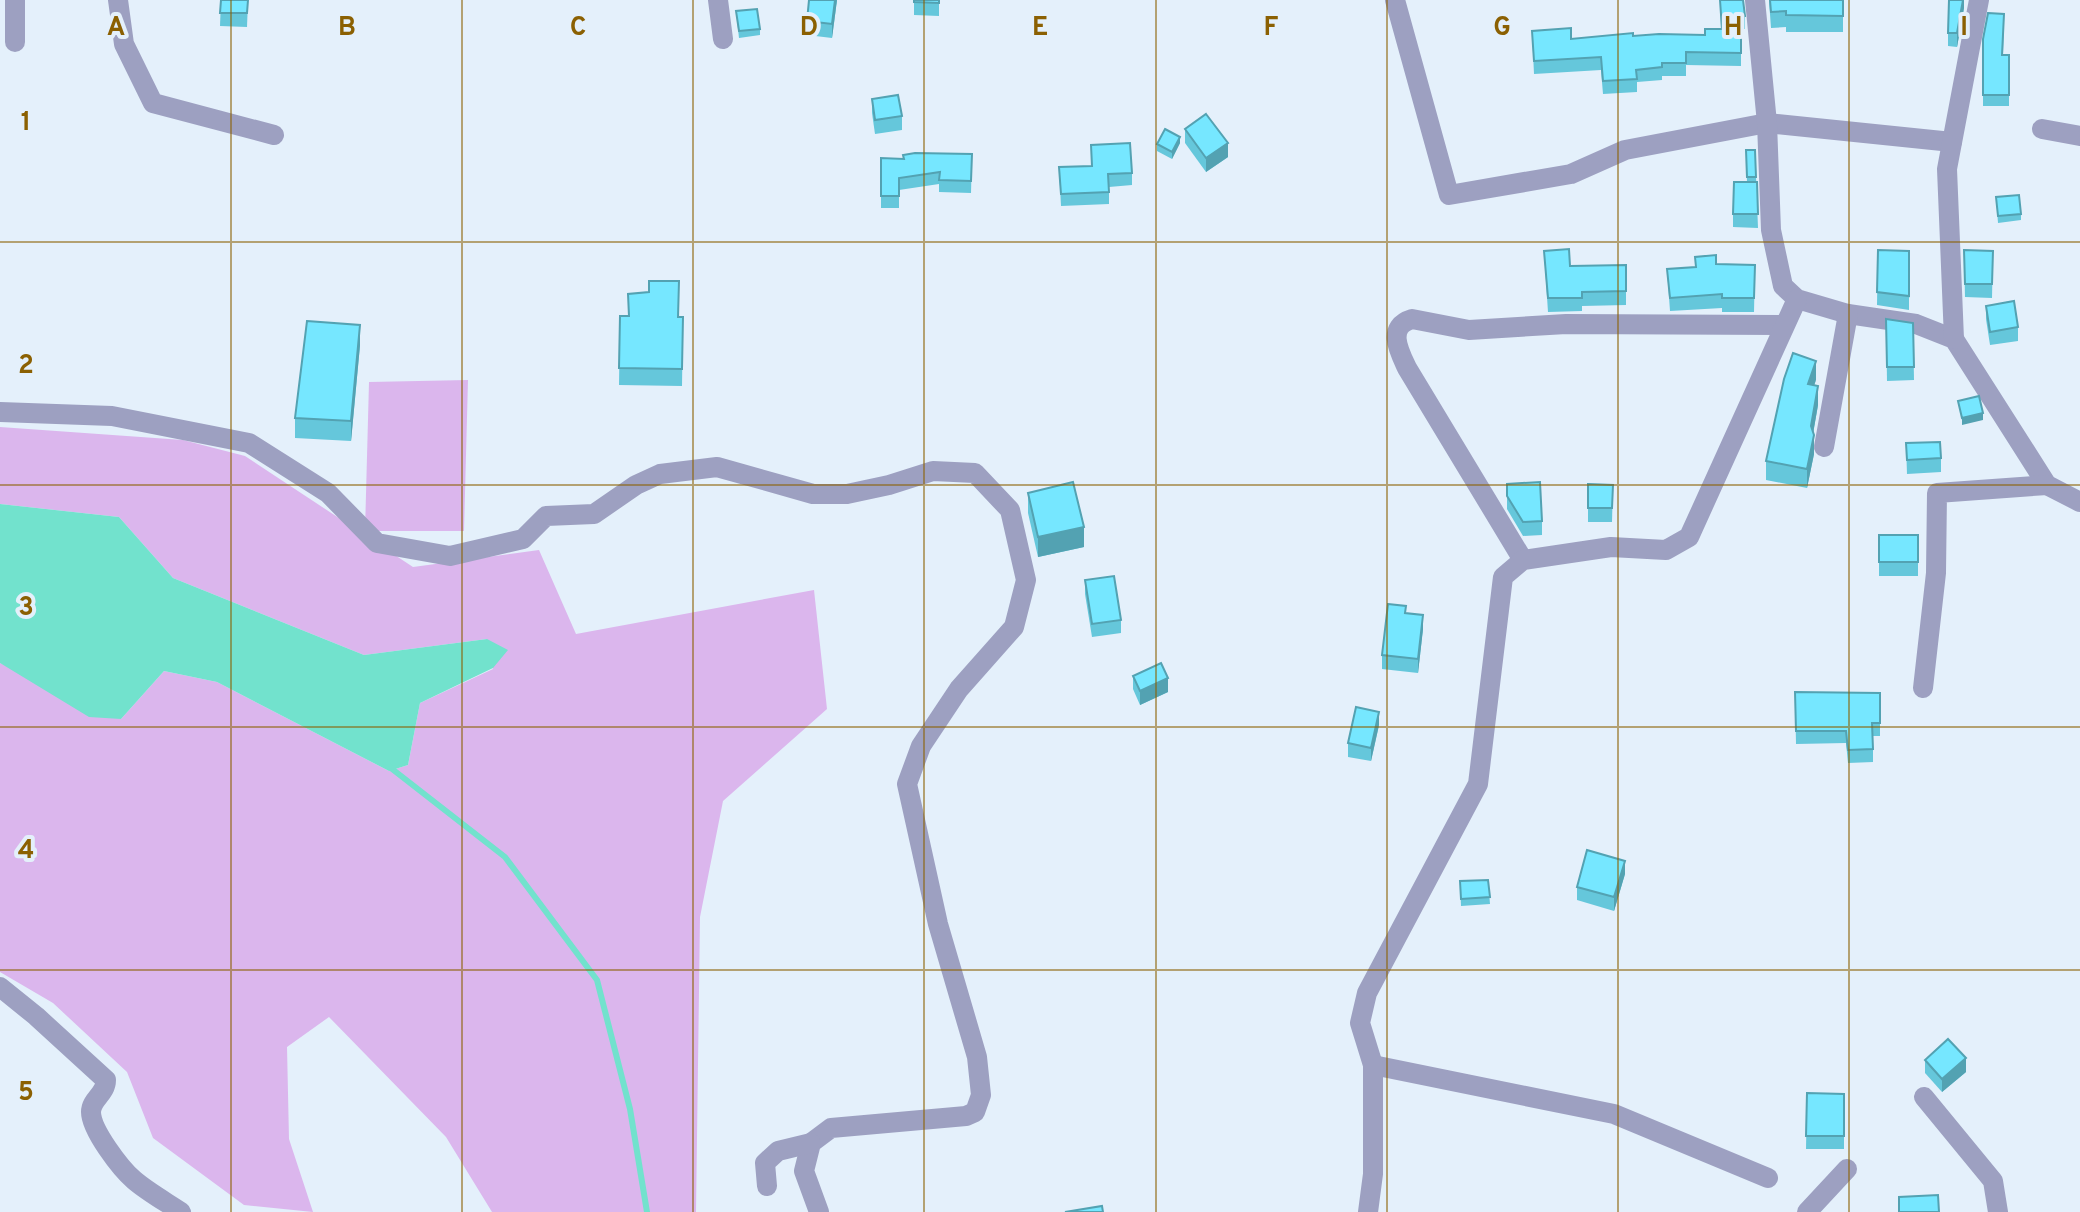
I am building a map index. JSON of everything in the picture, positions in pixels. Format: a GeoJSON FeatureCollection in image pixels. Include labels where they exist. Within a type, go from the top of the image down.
{"type":"FeatureCollection","features":[{"type":"Feature","properties":{"kind":"street"},"geometry":{"type":"LineString","coordinates":[[15,0],[15,42]]}},
{"type":"Feature","properties":{"kind":"street"},"geometry":{"type":"LineString","coordinates":[[118,0],[124,44],[153,103],[274,135]]}},
{"type":"Feature","properties":{"kind":"street"},"geometry":{"type":"LineString","coordinates":[[718,0],[723,39]]}},
{"type":"Feature","properties":{"kind":"street"},"geometry":{"type":"LineString","coordinates":[[1395,0],[1449,195],[1571,174],[1625,150],[1767,123],[1952,142]]}},
{"type":"Feature","properties":{"kind":"street"},"geometry":{"type":"LineString","coordinates":[[1755,0],[1767,123],[1771,230],[1783,286],[1797,299],[1848,314],[1916,324],[1954,339]]}},
{"type":"Feature","properties":{"kind":"street"},"geometry":{"type":"LineString","coordinates":[[1979,0],[1947,169],[1954,339],[2047,485],[2080,502]]}},
{"type":"Feature","properties":{"kind":"street"},"geometry":{"type":"LineString","coordinates":[[2042,129],[2080,136]]}},
{"type":"Feature","properties":{"kind":"street"},"geometry":{"type":"LineString","coordinates":[[1368,1212],[1373,1174],[1373,1065],[1360,1023],[1367,993],[1478,784],[1503,577],[1523,560],[1611,547],[1666,550],[1689,537],[1797,299]]}},
{"type":"Feature","properties":{"kind":"street"},"geometry":{"type":"LineString","coordinates":[[1824,447],[1848,314]]}},
{"type":"Feature","properties":{"kind":"street"},"geometry":{"type":"LineString","coordinates":[[1523,560],[1407,368],[1396,342],[1399,326],[1412,319],[1469,330],[1566,324],[1784,325]]}},
{"type":"Feature","properties":{"kind":"street"},"geometry":{"type":"LineString","coordinates":[[0,412],[112,416],[249,443],[328,493],[377,543],[450,556],[523,539],[546,516],[594,514],[636,485],[660,474],[717,467],[813,494],[847,494],[933,471],[975,473],[1010,510],[1026,580],[1014,627],[959,689],[921,746],[907,784],[938,924],[977,1057],[981,1095],[975,1112],[966,1116],[831,1128],[811,1143],[778,1151],[765,1163],[767,1186]]}},
{"type":"Feature","properties":{"kind":"street"},"geometry":{"type":"LineString","coordinates":[[1923,688],[1936,573],[1937,493],[2047,485]]}},
{"type":"Feature","properties":{"kind":"street"},"geometry":{"type":"LineString","coordinates":[[0,987],[106,1080],[106,1086],[90,1111],[101,1138],[133,1179],[181,1212]]}},
{"type":"Feature","properties":{"kind":"street"},"geometry":{"type":"LineString","coordinates":[[1373,1065],[1614,1114],[1768,1178]]}},
{"type":"Feature","properties":{"kind":"street"},"geometry":{"type":"LineString","coordinates":[[1924,1097],[1993,1181],[1998,1212]]}},
{"type":"Feature","properties":{"kind":"street"},"geometry":{"type":"LineString","coordinates":[[811,1143],[804,1171],[819,1212]]}},
{"type":"Feature","properties":{"kind":"street"},"geometry":{"type":"LineString","coordinates":[[1807,1212],[1847,1169]]}},
{"type":"Feature","properties":{"kind":"shaded area"},"geometry":{"type":"Polygon","coordinates":[[[468,380],[464,531],[365,531],[369,382],[468,380]]]}},
{"type":"Feature","properties":{"kind":"shaded area"},"geometry":{"type":"Polygon","coordinates":[[[0,427],[183,440],[245,456],[413,567],[539,550],[576,634],[814,590],[827,709],[723,801],[700,917],[696,1212],[492,1212],[446,1137],[329,1017],[287,1047],[289,1139],[313,1212],[244,1205],[153,1138],[127,1072],[53,1003],[0,972],[0,663],[121,719],[164,671],[217,682],[389,771],[408,765],[420,703],[493,669],[487,639],[364,655],[173,578],[119,517],[0,504],[0,427]]]}},
{"type":"Feature","properties":{"kind":"shaded area"},"geometry":{"type":"Polygon","coordinates":[[[0,504],[119,517],[173,578],[364,655],[487,639],[508,650],[493,668],[420,703],[408,765],[389,771],[217,682],[164,671],[121,719],[89,717],[0,663],[0,504]]]}},
{"type":"Feature","properties":{"kind":"building"},"geometry":{"type":"Polygon","coordinates":[[[221,0],[248,0],[247,13],[220,13],[221,0]]]}},
{"type":"Feature","properties":{"kind":"building"},"geometry":{"type":"Polygon","coordinates":[[[809,0],[835,0],[832,24],[807,21],[809,0]]]}},
{"type":"Feature","properties":{"kind":"building"},"geometry":{"type":"Polygon","coordinates":[[[939,0],[939,3],[914,2],[939,0]]]}},
{"type":"Feature","properties":{"kind":"building"},"geometry":{"type":"Polygon","coordinates":[[[1720,0],[1743,0],[1745,16],[1741,16],[1741,53],[1686,52],[1686,63],[1662,63],[1662,67],[1636,70],[1637,79],[1603,81],[1601,57],[1534,61],[1532,31],[1571,28],[1571,39],[1633,33],[1633,36],[1705,35],[1705,29],[1722,29],[1720,0]]]}},
{"type":"Feature","properties":{"kind":"building"},"geometry":{"type":"Polygon","coordinates":[[[1770,0],[1843,0],[1843,16],[1771,12],[1770,0]]]}},
{"type":"Feature","properties":{"kind":"building"},"geometry":{"type":"Polygon","coordinates":[[[1949,0],[1963,0],[1957,33],[1948,33],[1949,0]]]}},
{"type":"Feature","properties":{"kind":"building"},"geometry":{"type":"Polygon","coordinates":[[[757,9],[760,29],[739,31],[736,11],[757,9]]]}},
{"type":"Feature","properties":{"kind":"building"},"geometry":{"type":"Polygon","coordinates":[[[1988,13],[2004,14],[2002,55],[2009,55],[2009,95],[1983,95],[1983,39],[1988,13]]]}},
{"type":"Feature","properties":{"kind":"building"},"geometry":{"type":"Polygon","coordinates":[[[898,95],[902,116],[875,120],[872,99],[898,95]]]}},
{"type":"Feature","properties":{"kind":"building"},"geometry":{"type":"Polygon","coordinates":[[[1206,114],[1228,143],[1206,158],[1185,129],[1206,114]]]}},
{"type":"Feature","properties":{"kind":"building"},"geometry":{"type":"Polygon","coordinates":[[[1165,129],[1180,137],[1172,152],[1157,144],[1165,129]]]}},
{"type":"Feature","properties":{"kind":"building"},"geometry":{"type":"Polygon","coordinates":[[[1130,143],[1132,173],[1108,174],[1109,192],[1061,194],[1059,167],[1092,166],[1091,145],[1130,143]]]}},
{"type":"Feature","properties":{"kind":"building"},"geometry":{"type":"Polygon","coordinates":[[[1746,150],[1755,150],[1756,177],[1747,177],[1746,150]]]}},
{"type":"Feature","properties":{"kind":"building"},"geometry":{"type":"Polygon","coordinates":[[[972,154],[971,181],[939,180],[940,172],[899,178],[899,196],[881,196],[881,158],[904,159],[903,155],[972,154]]]}},
{"type":"Feature","properties":{"kind":"building"},"geometry":{"type":"Polygon","coordinates":[[[1734,182],[1757,182],[1758,214],[1733,214],[1734,182]]]}},
{"type":"Feature","properties":{"kind":"building"},"geometry":{"type":"Polygon","coordinates":[[[2019,195],[2021,214],[1998,216],[1996,197],[2019,195]]]}},
{"type":"Feature","properties":{"kind":"building"},"geometry":{"type":"Polygon","coordinates":[[[1569,249],[1570,266],[1626,265],[1626,291],[1582,292],[1582,298],[1548,298],[1544,251],[1569,249]]]}},
{"type":"Feature","properties":{"kind":"building"},"geometry":{"type":"Polygon","coordinates":[[[1878,250],[1909,251],[1909,296],[1877,292],[1878,250]]]}},
{"type":"Feature","properties":{"kind":"building"},"geometry":{"type":"Polygon","coordinates":[[[1964,250],[1993,251],[1992,284],[1965,284],[1964,250]]]}},
{"type":"Feature","properties":{"kind":"building"},"geometry":{"type":"Polygon","coordinates":[[[1716,255],[1716,264],[1755,265],[1754,298],[1722,298],[1722,294],[1670,298],[1667,269],[1696,267],[1695,257],[1716,255]]]}},
{"type":"Feature","properties":{"kind":"building"},"geometry":{"type":"Polygon","coordinates":[[[649,281],[679,281],[678,317],[683,317],[682,369],[619,368],[620,316],[629,316],[628,294],[649,292],[649,281]]]}},
{"type":"Feature","properties":{"kind":"building"},"geometry":{"type":"Polygon","coordinates":[[[2014,301],[2018,327],[1990,332],[1986,306],[2014,301]]]}},
{"type":"Feature","properties":{"kind":"building"},"geometry":{"type":"Polygon","coordinates":[[[1886,319],[1913,323],[1914,367],[1887,367],[1886,319]]]}},
{"type":"Feature","properties":{"kind":"building"},"geometry":{"type":"Polygon","coordinates":[[[307,321],[360,325],[351,421],[295,418],[307,321]]]}},
{"type":"Feature","properties":{"kind":"building"},"geometry":{"type":"Polygon","coordinates":[[[1793,353],[1816,361],[1808,384],[1818,386],[1811,426],[1814,435],[1807,469],[1766,461],[1784,379],[1793,353]]]}},
{"type":"Feature","properties":{"kind":"building"},"geometry":{"type":"Polygon","coordinates":[[[1979,396],[1983,413],[1962,418],[1958,401],[1979,396]]]}},
{"type":"Feature","properties":{"kind":"building"},"geometry":{"type":"Polygon","coordinates":[[[1940,442],[1941,458],[1907,460],[1906,443],[1940,442]]]}},
{"type":"Feature","properties":{"kind":"building"},"geometry":{"type":"Polygon","coordinates":[[[1073,482],[1084,527],[1038,537],[1028,493],[1073,482]]]}},
{"type":"Feature","properties":{"kind":"building"},"geometry":{"type":"Polygon","coordinates":[[[1540,482],[1542,521],[1523,522],[1507,496],[1507,484],[1540,482]]]}},
{"type":"Feature","properties":{"kind":"building"},"geometry":{"type":"Polygon","coordinates":[[[1588,484],[1613,485],[1612,508],[1588,508],[1588,484]]]}},
{"type":"Feature","properties":{"kind":"building"},"geometry":{"type":"Polygon","coordinates":[[[1879,535],[1918,535],[1918,562],[1879,562],[1879,535]]]}},
{"type":"Feature","properties":{"kind":"building"},"geometry":{"type":"Polygon","coordinates":[[[1114,576],[1121,620],[1092,624],[1085,580],[1114,576]]]}},
{"type":"Feature","properties":{"kind":"building"},"geometry":{"type":"Polygon","coordinates":[[[1388,604],[1406,606],[1405,613],[1423,615],[1418,659],[1382,655],[1388,604]]]}},
{"type":"Feature","properties":{"kind":"building"},"geometry":{"type":"Polygon","coordinates":[[[1161,663],[1168,678],[1140,691],[1133,676],[1161,663]]]}},
{"type":"Feature","properties":{"kind":"building"},"geometry":{"type":"Polygon","coordinates":[[[1795,692],[1880,693],[1880,723],[1872,723],[1873,749],[1848,750],[1846,731],[1796,731],[1795,692]]]}},
{"type":"Feature","properties":{"kind":"building"},"geometry":{"type":"Polygon","coordinates":[[[1356,707],[1379,712],[1371,748],[1348,743],[1356,707]]]}},
{"type":"Feature","properties":{"kind":"building"},"geometry":{"type":"Polygon","coordinates":[[[1587,850],[1625,861],[1614,897],[1577,887],[1587,850]]]}},
{"type":"Feature","properties":{"kind":"building"},"geometry":{"type":"Polygon","coordinates":[[[1488,880],[1490,897],[1461,899],[1460,881],[1488,880]]]}},
{"type":"Feature","properties":{"kind":"building"},"geometry":{"type":"Polygon","coordinates":[[[1948,1039],[1966,1058],[1942,1079],[1925,1060],[1948,1039]]]}},
{"type":"Feature","properties":{"kind":"building"},"geometry":{"type":"Polygon","coordinates":[[[1807,1093],[1844,1094],[1844,1136],[1806,1136],[1807,1093]]]}},
{"type":"Feature","properties":{"kind":"building"},"geometry":{"type":"Polygon","coordinates":[[[1938,1195],[1939,1212],[1899,1212],[1899,1197],[1938,1195]]]}},
{"type":"Feature","properties":{"kind":"building"},"geometry":{"type":"Polygon","coordinates":[[[1102,1206],[1103,1212],[1065,1212],[1102,1206]]]}},
{"type":"Feature","properties":{"kind":"waterway"},"geometry":{"type":"LineString","coordinates":[[387,765],[505,857],[597,980],[630,1109],[647,1212]]}}]}
